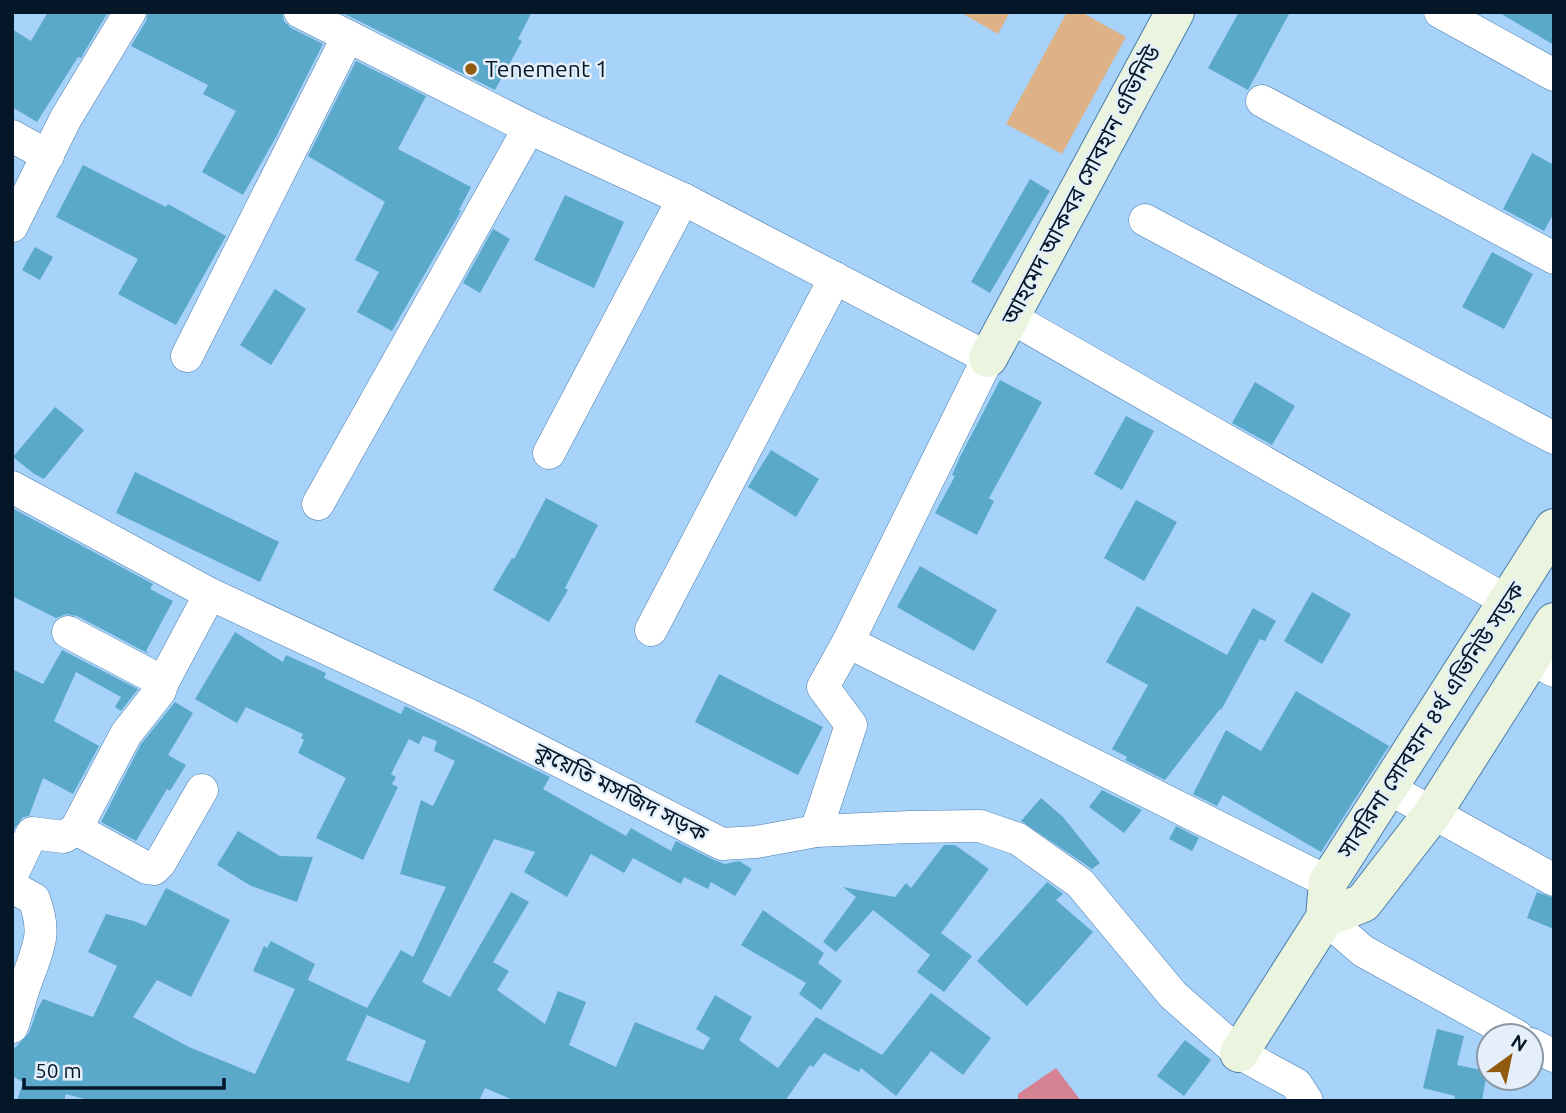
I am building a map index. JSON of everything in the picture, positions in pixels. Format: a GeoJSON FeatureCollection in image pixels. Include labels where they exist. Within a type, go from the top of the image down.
{"type":"FeatureCollection","features":[{"type":"Feature","properties":{"kind":"street"},"geometry":{"type":"LineString","coordinates":[[12,226],[66,118],[130,12]]}},
{"type":"Feature","properties":{"kind":"street"},"geometry":{"type":"LineString","coordinates":[[300,12],[529,128],[683,199],[988,358],[848,642],[823,687],[851,724],[816,831]]}},
{"type":"Feature","properties":{"kind":"street","name":"আহমেদ আকবর সোবহান এভিনিউ"},"geometry":{"type":"LineString","coordinates":[[988,358],[1175,12]]}},
{"type":"Feature","properties":{"kind":"street"},"geometry":{"type":"LineString","coordinates":[[1440,12],[1554,75]]}},
{"type":"Feature","properties":{"kind":"street"},"geometry":{"type":"LineString","coordinates":[[187,356],[348,36]]}},
{"type":"Feature","properties":{"kind":"street"},"geometry":{"type":"LineString","coordinates":[[1262,101],[1554,258]]}},
{"type":"Feature","properties":{"kind":"street"},"geometry":{"type":"LineString","coordinates":[[318,504],[529,128]]}},
{"type":"Feature","properties":{"kind":"street"},"geometry":{"type":"LineString","coordinates":[[12,136],[48,156]]}},
{"type":"Feature","properties":{"kind":"street"},"geometry":{"type":"LineString","coordinates":[[550,453],[683,199]]}},
{"type":"Feature","properties":{"kind":"street"},"geometry":{"type":"LineString","coordinates":[[1145,220],[1554,438]]}},
{"type":"Feature","properties":{"kind":"street"},"geometry":{"type":"LineString","coordinates":[[651,630],[835,278]]}},
{"type":"Feature","properties":{"kind":"street"},"geometry":{"type":"LineString","coordinates":[[1010,317],[1507,601]]}},
{"type":"Feature","properties":{"kind":"street","name":"কুয়েতি মসজিদ সড়ক"},"geometry":{"type":"LineString","coordinates":[[12,487],[210,594],[470,715],[722,844],[756,842],[816,831],[980,826],[1018,839],[1080,883],[1173,995],[1239,1053],[1296,1084],[1307,1101]]}},
{"type":"Feature","properties":{"kind":"street","name":"সাবরিনা সোবহান ৪র্থ এভিনিউ সড়ক"},"geometry":{"type":"LineString","coordinates":[[1239,1053],[1388,788],[1554,528]]}},
{"type":"Feature","properties":{"kind":"street"},"geometry":{"type":"LineString","coordinates":[[12,875],[32,833],[64,837],[76,829],[126,734],[160,691],[210,594]]}},
{"type":"Feature","properties":{"kind":"street","name":"সাবরিনা সোবহান ৪র্থ এভিনিউ সড়ক"},"geometry":{"type":"LineString","coordinates":[[1326,900],[1363,903],[1542,664],[1554,622]]}},
{"type":"Feature","properties":{"kind":"street"},"geometry":{"type":"LineString","coordinates":[[68,632],[163,682]]}},
{"type":"Feature","properties":{"kind":"street"},"geometry":{"type":"LineString","coordinates":[[848,642],[1326,900],[1363,951],[1492,1022]]}},
{"type":"Feature","properties":{"kind":"street"},"geometry":{"type":"LineString","coordinates":[[1388,788],[1554,880]]}},
{"type":"Feature","properties":{"kind":"street"},"geometry":{"type":"LineString","coordinates":[[76,829],[147,869],[154,869],[202,790]]}},
{"type":"Feature","properties":{"kind":"street"},"geometry":{"type":"LineString","coordinates":[[12,887],[34,899],[41,916],[41,935],[37,958],[29,973],[12,1027]]}},
{"type":"Feature","properties":{"kind":"shaded area"},"geometry":{"type":"Polygon","coordinates":[[[960,12],[1010,12],[998,34],[960,12]]]}},
{"type":"Feature","properties":{"kind":"shaded area"},"geometry":{"type":"Polygon","coordinates":[[[1067,12],[1081,12],[1126,37],[1062,154],[1006,124],[1067,12]]]}},
{"type":"Feature","properties":{"kind":"shaded area"},"geometry":{"type":"Polygon","coordinates":[[[1056,1068],[1081,1101],[1018,1101],[1018,1094],[1056,1068]]]}},
{"type":"Feature","properties":{"kind":"building"},"geometry":{"type":"Polygon","coordinates":[[[48,12],[108,12],[81,58],[78,57],[37,122],[12,107],[12,29],[31,41],[48,12]]]}},
{"type":"Feature","properties":{"kind":"building"},"geometry":{"type":"Polygon","coordinates":[[[148,12],[282,12],[284,21],[291,28],[323,44],[243,195],[202,172],[236,111],[203,94],[208,85],[131,46],[146,21],[148,12]]]}},
{"type":"Feature","properties":{"kind":"building","name":"Tenement 1"},"geometry":{"type":"Polygon","coordinates":[[[341,12],[532,12],[518,39],[522,41],[495,90],[341,12]]]}},
{"type":"Feature","properties":{"kind":"building"},"geometry":{"type":"Polygon","coordinates":[[[1239,12],[1290,12],[1248,90],[1208,68],[1239,12]]]}},
{"type":"Feature","properties":{"kind":"building"},"geometry":{"type":"Polygon","coordinates":[[[1498,12],[1554,12],[1554,45],[1498,12]]]}},
{"type":"Feature","properties":{"kind":"building"},"geometry":{"type":"Polygon","coordinates":[[[356,61],[426,96],[398,149],[471,187],[459,210],[461,211],[392,331],[357,312],[379,272],[355,260],[385,202],[308,156],[356,61]]]}},
{"type":"Feature","properties":{"kind":"building"},"geometry":{"type":"Polygon","coordinates":[[[1532,153],[1554,165],[1554,213],[1544,231],[1503,209],[1532,153]]]}},
{"type":"Feature","properties":{"kind":"building"},"geometry":{"type":"Polygon","coordinates":[[[83,165],[166,207],[168,204],[226,236],[176,325],[118,294],[138,259],[56,217],[83,165]]]}},
{"type":"Feature","properties":{"kind":"building"},"geometry":{"type":"Polygon","coordinates":[[[1030,179],[1050,191],[990,293],[971,282],[1030,179]]]}},
{"type":"Feature","properties":{"kind":"building"},"geometry":{"type":"Polygon","coordinates":[[[565,195],[624,222],[594,288],[534,260],[565,195]]]}},
{"type":"Feature","properties":{"kind":"building"},"geometry":{"type":"Polygon","coordinates":[[[493,229],[510,239],[480,293],[463,283],[493,229]]]}},
{"type":"Feature","properties":{"kind":"building"},"geometry":{"type":"Polygon","coordinates":[[[35,247],[53,257],[40,280],[22,270],[35,247]]]}},
{"type":"Feature","properties":{"kind":"building"},"geometry":{"type":"Polygon","coordinates":[[[1492,252],[1533,274],[1504,329],[1462,307],[1492,252]]]}},
{"type":"Feature","properties":{"kind":"building"},"geometry":{"type":"Polygon","coordinates":[[[275,289],[306,309],[271,365],[240,345],[275,289]]]}},
{"type":"Feature","properties":{"kind":"building"},"geometry":{"type":"Polygon","coordinates":[[[1000,380],[1042,402],[989,498],[994,501],[977,535],[935,513],[955,476],[952,475],[960,457],[1000,380]]]}},
{"type":"Feature","properties":{"kind":"building"},"geometry":{"type":"Polygon","coordinates":[[[1255,382],[1295,406],[1272,445],[1232,423],[1255,382]]]}},
{"type":"Feature","properties":{"kind":"building"},"geometry":{"type":"Polygon","coordinates":[[[55,407],[84,430],[44,479],[13,457],[55,407]]]}},
{"type":"Feature","properties":{"kind":"building"},"geometry":{"type":"Polygon","coordinates":[[[1126,416],[1154,431],[1122,490],[1094,474],[1126,416]]]}},
{"type":"Feature","properties":{"kind":"building"},"geometry":{"type":"Polygon","coordinates":[[[771,450],[819,479],[796,517],[748,487],[771,450]]]}},
{"type":"Feature","properties":{"kind":"building"},"geometry":{"type":"Polygon","coordinates":[[[135,472],[279,542],[260,582],[116,513],[135,472]]]}},
{"type":"Feature","properties":{"kind":"building"},"geometry":{"type":"Polygon","coordinates":[[[546,498],[598,525],[565,588],[568,590],[549,622],[493,590],[512,558],[514,559],[546,498]]]}},
{"type":"Feature","properties":{"kind":"building"},"geometry":{"type":"Polygon","coordinates":[[[1136,500],[1177,522],[1144,581],[1104,558],[1136,500]]]}},
{"type":"Feature","properties":{"kind":"building"},"geometry":{"type":"Polygon","coordinates":[[[12,508],[153,584],[150,589],[173,601],[146,651],[149,654],[77,616],[67,614],[56,618],[12,596],[12,508]]]}},
{"type":"Feature","properties":{"kind":"building"},"geometry":{"type":"Polygon","coordinates":[[[920,566],[997,610],[974,651],[897,607],[920,566]]]}},
{"type":"Feature","properties":{"kind":"building"},"geometry":{"type":"Polygon","coordinates":[[[1312,592],[1351,614],[1322,664],[1284,641],[1312,592]]]}},
{"type":"Feature","properties":{"kind":"building"},"geometry":{"type":"Polygon","coordinates":[[[1137,606],[1227,655],[1253,608],[1276,621],[1265,641],[1260,639],[1221,710],[1165,780],[1125,760],[1127,757],[1112,749],[1148,685],[1106,662],[1137,606]]]}},
{"type":"Feature","properties":{"kind":"building"},"geometry":{"type":"Polygon","coordinates":[[[235,632],[283,662],[286,655],[326,673],[324,678],[401,714],[405,706],[550,777],[543,789],[626,836],[631,828],[671,851],[676,841],[714,860],[725,864],[739,861],[752,869],[735,896],[711,882],[708,889],[684,877],[681,884],[633,858],[624,873],[591,854],[567,897],[524,872],[535,852],[494,839],[422,982],[450,997],[511,892],[529,902],[493,962],[509,971],[497,990],[545,1024],[558,991],[586,1002],[569,1045],[616,1067],[635,1022],[703,1050],[710,1038],[696,1029],[715,995],[752,1017],[739,1040],[778,1068],[816,1017],[882,1055],[931,993],[991,1038],[963,1075],[931,1051],[896,1096],[861,1068],[859,1072],[824,1053],[813,1067],[810,1065],[785,1101],[515,1101],[485,1088],[479,1101],[92,1101],[66,1094],[64,1101],[17,1101],[23,1082],[12,1076],[12,1051],[29,1033],[43,999],[93,1017],[117,966],[88,952],[106,914],[146,926],[166,888],[230,920],[191,997],[157,980],[133,1017],[189,1047],[255,1074],[295,989],[253,971],[264,946],[267,948],[271,941],[315,964],[308,980],[367,1008],[401,950],[413,957],[446,887],[400,874],[421,800],[433,806],[455,761],[434,751],[437,741],[423,736],[419,744],[409,739],[391,774],[396,777],[392,784],[398,787],[363,860],[316,838],[346,778],[298,753],[304,740],[301,738],[303,734],[246,707],[237,723],[195,699],[235,632]],[[367,1015],[346,1060],[409,1083],[426,1041],[367,1015]]]}},
{"type":"Feature","properties":{"kind":"building"},"geometry":{"type":"Polygon","coordinates":[[[62,650],[138,689],[121,711],[115,707],[121,697],[76,672],[54,721],[99,746],[73,794],[43,778],[29,816],[23,817],[12,832],[12,669],[43,684],[62,650]]]}},
{"type":"Feature","properties":{"kind":"building"},"geometry":{"type":"Polygon","coordinates":[[[719,674],[823,727],[798,775],[695,722],[719,674]]]}},
{"type":"Feature","properties":{"kind":"building"},"geometry":{"type":"Polygon","coordinates":[[[1296,691],[1389,746],[1321,852],[1223,795],[1217,806],[1193,794],[1226,730],[1261,751],[1296,691]]]}},
{"type":"Feature","properties":{"kind":"building"},"geometry":{"type":"Polygon","coordinates":[[[175,702],[193,713],[168,755],[186,765],[170,791],[167,789],[136,841],[101,822],[141,744],[175,702]]]}},
{"type":"Feature","properties":{"kind":"building"},"geometry":{"type":"Polygon","coordinates":[[[1102,790],[1142,810],[1124,833],[1089,807],[1102,790]]]}},
{"type":"Feature","properties":{"kind":"building"},"geometry":{"type":"Polygon","coordinates":[[[1041,798],[1063,817],[1100,863],[1092,869],[1021,821],[1041,798]]]}},
{"type":"Feature","properties":{"kind":"building"},"geometry":{"type":"Polygon","coordinates":[[[1176,826],[1199,838],[1192,851],[1169,839],[1176,826]]]}},
{"type":"Feature","properties":{"kind":"building"},"geometry":{"type":"Polygon","coordinates":[[[238,831],[280,856],[313,857],[297,902],[251,886],[217,865],[238,831]]]}},
{"type":"Feature","properties":{"kind":"building"},"geometry":{"type":"Polygon","coordinates":[[[944,845],[955,845],[989,869],[941,933],[972,956],[944,992],[917,972],[930,955],[873,910],[836,952],[823,942],[856,897],[843,887],[895,897],[906,883],[911,888],[944,845]]]}},
{"type":"Feature","properties":{"kind":"building"},"geometry":{"type":"Polygon","coordinates":[[[1047,882],[1063,894],[1056,900],[1093,932],[1027,1006],[977,961],[1047,882]]]}},
{"type":"Feature","properties":{"kind":"building"},"geometry":{"type":"Polygon","coordinates":[[[1537,892],[1554,898],[1554,929],[1527,918],[1537,892]]]}},
{"type":"Feature","properties":{"kind":"building"},"geometry":{"type":"Polygon","coordinates":[[[763,910],[824,953],[818,963],[842,981],[821,1010],[799,994],[806,983],[741,945],[763,910]]]}},
{"type":"Feature","properties":{"kind":"building"},"geometry":{"type":"Polygon","coordinates":[[[1437,1029],[1464,1036],[1457,1065],[1475,1069],[1475,1092],[1484,1092],[1482,1101],[1454,1101],[1455,1096],[1423,1088],[1437,1029]]]}},
{"type":"Feature","properties":{"kind":"building"},"geometry":{"type":"Polygon","coordinates":[[[1185,1040],[1211,1060],[1184,1096],[1157,1076],[1185,1040]]]}},
{"type":"Feature","properties":{"kind":"place","name":"Tenement 1"},"geometry":{"type":"Point","coordinates":[471,69]}}]}
